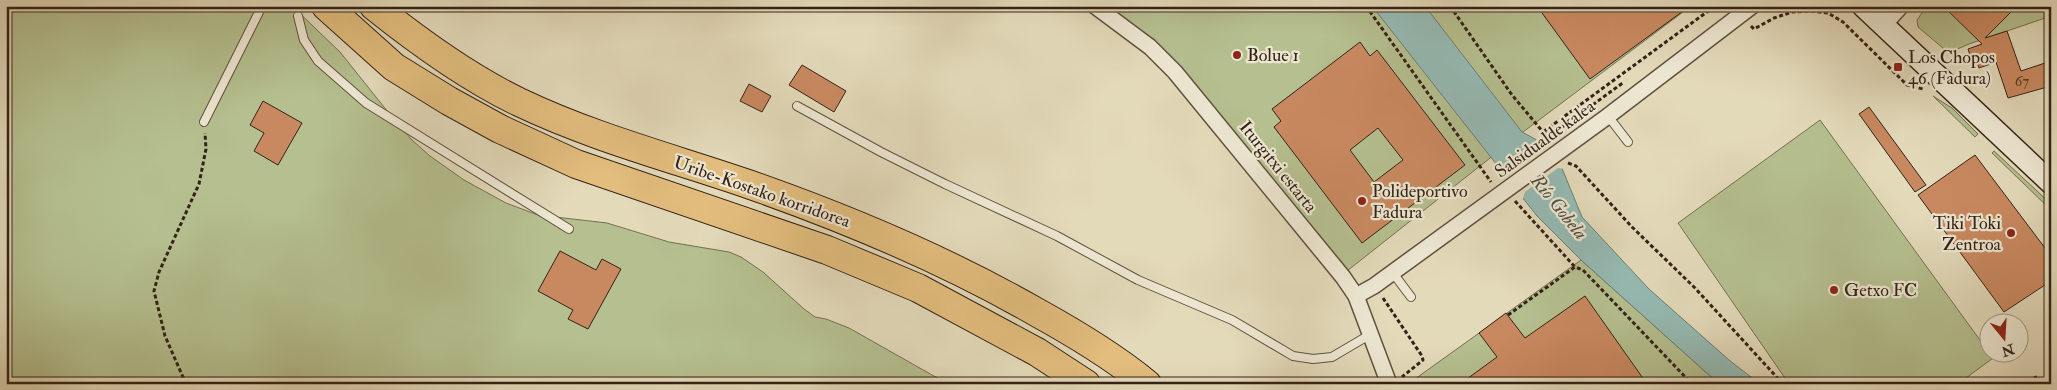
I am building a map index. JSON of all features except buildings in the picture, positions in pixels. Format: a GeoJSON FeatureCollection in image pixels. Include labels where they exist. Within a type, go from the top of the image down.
{"type":"FeatureCollection","features":[{"type":"Feature","properties":{"kind":"highway","name":"Uribe-Kostako korridorea"},"geometry":{"type":"LineString","coordinates":[[326,6],[394,67],[448,101],[500,129],[576,164],[826,250],[918,288],[1037,352],[1086,384]]}},
{"type":"Feature","properties":{"kind":"highway","name":"Uribe-Kostako korridorea"},"geometry":{"type":"LineString","coordinates":[[374,6],[416,40],[518,102],[594,133],[835,216],[930,256],[1000,291],[1065,328],[1130,370],[1148,384]]}},
{"type":"Feature","properties":{"kind":"street","name":"Salsidualde kalea"},"geometry":{"type":"LineString","coordinates":[[1356,296],[1393,273],[1560,157],[1608,116],[1752,6]]}},
{"type":"Feature","properties":{"kind":"street"},"geometry":{"type":"LineString","coordinates":[[1863,6],[1880,16],[1996,133],[2051,183]]}},
{"type":"Feature","properties":{"kind":"street"},"geometry":{"type":"LineString","coordinates":[[1880,16],[1901,6]]}},
{"type":"Feature","properties":{"kind":"street","name":"Iturgitxi estarta"},"geometry":{"type":"LineString","coordinates":[[1104,9],[1150,47],[1175,72],[1343,277],[1356,296],[1371,334],[1394,381]]}},
{"type":"Feature","properties":{"kind":"lane"},"geometry":{"type":"LineString","coordinates":[[204,122],[262,6]]}},
{"type":"Feature","properties":{"kind":"lane"},"geometry":{"type":"LineString","coordinates":[[298,16],[304,40],[318,61],[366,103],[569,229]]}},
{"type":"Feature","properties":{"kind":"lane"},"geometry":{"type":"LineString","coordinates":[[797,106],[880,152],[1057,236],[1138,280],[1232,320],[1293,356],[1313,359],[1332,357],[1371,334]]}},
{"type":"Feature","properties":{"kind":"lane"},"geometry":{"type":"LineString","coordinates":[[1608,116],[1628,142]]}},
{"type":"Feature","properties":{"kind":"lane"},"geometry":{"type":"LineString","coordinates":[[1393,273],[1411,297]]}},
{"type":"Feature","properties":{"kind":"path"},"geometry":{"type":"LineString","coordinates":[[1366,6],[1491,182]]}},
{"type":"Feature","properties":{"kind":"path"},"geometry":{"type":"LineString","coordinates":[[1450,6],[1512,95],[1543,132],[1554,133]]}},
{"type":"Feature","properties":{"kind":"path"},"geometry":{"type":"LineString","coordinates":[[1543,132],[1715,6]]}},
{"type":"Feature","properties":{"kind":"path"},"geometry":{"type":"LineString","coordinates":[[1749,24],[1754,29],[1774,18],[1792,12],[1828,13],[1842,22],[1907,85],[1927,90]]}},
{"type":"Feature","properties":{"kind":"path"},"geometry":{"type":"LineString","coordinates":[[186,384],[165,336],[154,291],[159,272],[199,184],[206,149],[204,122]]}},
{"type":"Feature","properties":{"kind":"path"},"geometry":{"type":"LineString","coordinates":[[1560,157],[1576,166],[1632,227],[1695,288],[1783,384]]}},
{"type":"Feature","properties":{"kind":"path"},"geometry":{"type":"LineString","coordinates":[[1507,195],[1575,267],[1583,270],[1692,384]]}},
{"type":"Feature","properties":{"kind":"path"},"geometry":{"type":"LineString","coordinates":[[1508,315],[1575,267]]}},
{"type":"Feature","properties":{"kind":"path"},"geometry":{"type":"LineString","coordinates":[[1378,291],[1423,360],[1394,381]]}},
{"type":"Feature","properties":{"kind":"path"},"geometry":{"type":"LineString","coordinates":[[2035,376],[2038,384]]}},
{"type":"Feature","properties":{"kind":"green space"},"geometry":{"type":"Polygon","coordinates":[[[6,6],[292,6],[340,52],[412,140],[430,156],[464,180],[506,203],[538,215],[607,223],[669,242],[729,252],[741,257],[763,272],[815,317],[849,328],[948,384],[6,384],[6,6]]]}},
{"type":"Feature","properties":{"kind":"green space","name":"Polideportivo Fadura"},"geometry":{"type":"Polygon","coordinates":[[[1110,6],[1691,6],[1523,132],[1347,271],[1177,66],[1110,6]]]}},
{"type":"Feature","properties":{"kind":"green space"},"geometry":{"type":"Polygon","coordinates":[[[1927,6],[2051,6],[2051,16],[1969,44],[1950,54],[1918,27],[1917,20],[1927,6]]]}},
{"type":"Feature","properties":{"kind":"green space"},"geometry":{"type":"Polygon","coordinates":[[[1933,96],[1952,108],[1978,134],[1975,137],[1933,96]]]}},
{"type":"Feature","properties":{"kind":"green space","name":"Getxo FC"},"geometry":{"type":"Polygon","coordinates":[[[1820,120],[1980,340],[1980,362],[1988,362],[1958,384],[1789,384],[1678,223],[1820,120]]]}},
{"type":"Feature","properties":{"kind":"green space"},"geometry":{"type":"Polygon","coordinates":[[[1994,151],[2051,204],[2051,210],[1992,153],[1994,151]]]}},
{"type":"Feature","properties":{"kind":"green space"},"geometry":{"type":"Polygon","coordinates":[[[1581,260],[1719,384],[1408,384],[1581,260]]]}},
{"type":"Feature","properties":{"kind":"water","name":"Río Gobela"},"geometry":{"type":"Polygon","coordinates":[[[1372,6],[1425,6],[1522,132],[1544,144],[1561,166],[1582,217],[1649,289],[1729,360],[1760,384],[1719,384],[1581,260],[1537,216],[1372,6]]]}},
{"type":"Feature","properties":{"kind":"pier"},"geometry":{"type":"Polygon","coordinates":[[[1537,137],[1546,142],[1565,169],[1558,168],[1525,192],[1522,201],[1496,167],[1503,168],[1535,144],[1537,137]]]}},
{"type":"Feature","properties":{"kind":"place","name":"Bolue 1"},"geometry":{"type":"Point","coordinates":[1237,55]}},
{"type":"Feature","properties":{"kind":"place","name":"Los Chopos 46 (Fadura)"},"geometry":{"type":"Point","coordinates":[1898,67]}},
{"type":"Feature","properties":{"kind":"place","name":"Polideportivo Fadura"},"geometry":{"type":"Point","coordinates":[1362,201]}},
{"type":"Feature","properties":{"kind":"place","name":"Tiki Toki Zentroa"},"geometry":{"type":"Point","coordinates":[2011,233]}},
{"type":"Feature","properties":{"kind":"place","name":"Getxo FC"},"geometry":{"type":"Point","coordinates":[1834,290]}}]}
